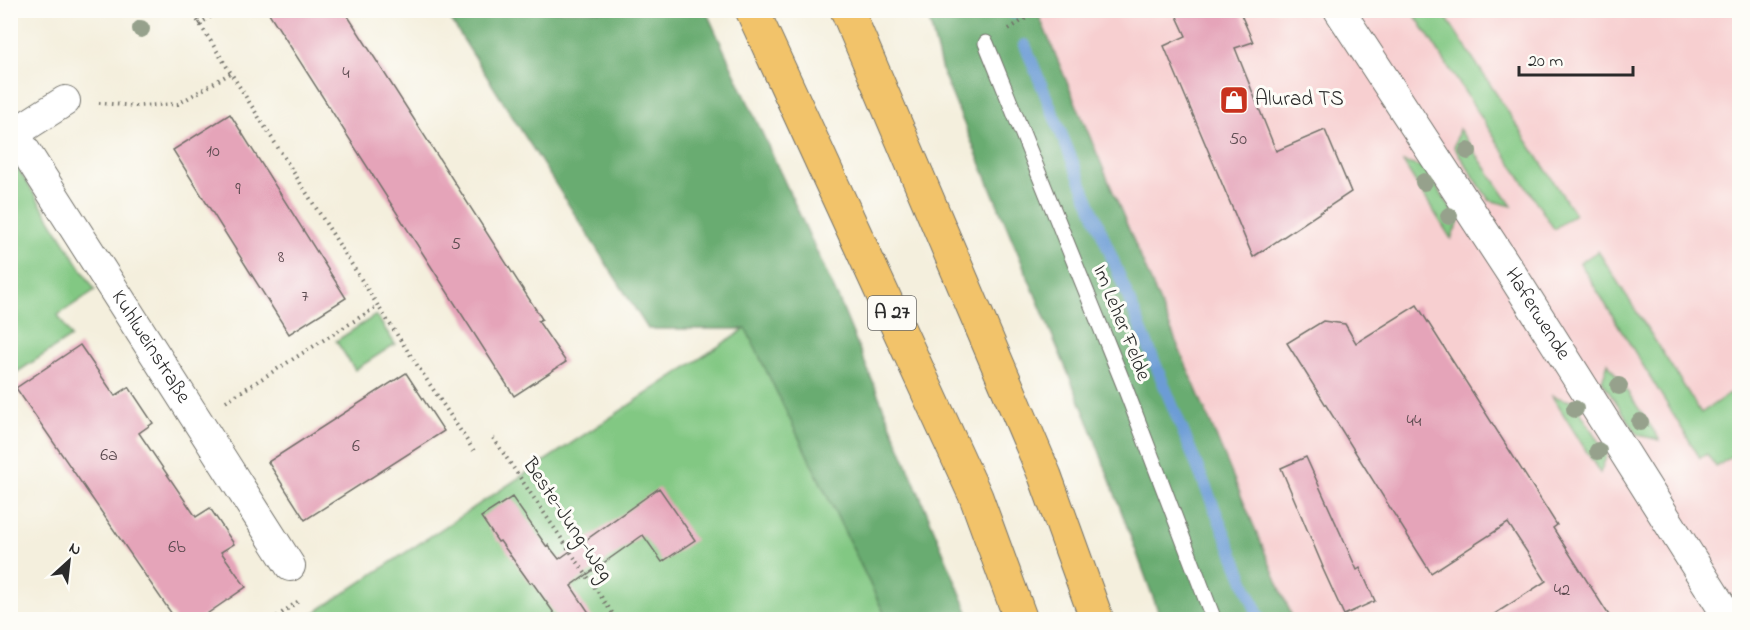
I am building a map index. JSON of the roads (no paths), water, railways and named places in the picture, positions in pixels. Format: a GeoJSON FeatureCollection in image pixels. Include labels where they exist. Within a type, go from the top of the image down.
{"type":"FeatureCollection","features":[{"type":"Feature","properties":{"kind":"highway","name":"A 27"},"geometry":{"type":"LineString","coordinates":[[752,10],[976,497],[1021,620]]}},
{"type":"Feature","properties":{"kind":"highway"},"geometry":{"type":"LineString","coordinates":[[847,10],[1045,476],[1097,620]]}},
{"type":"Feature","properties":{"kind":"street","name":"Haferwende"},"geometry":{"type":"LineString","coordinates":[[1339,10],[1513,276],[1730,620]]}},
{"type":"Feature","properties":{"kind":"street"},"geometry":{"type":"LineString","coordinates":[[12,132],[65,101]]}},
{"type":"Feature","properties":{"kind":"street","name":"Kuhlweinstraße"},"geometry":{"type":"LineString","coordinates":[[12,132],[290,566]]}},
{"type":"Feature","properties":{"kind":"lane","name":"Im Leher Felde"},"geometry":{"type":"LineString","coordinates":[[986,44],[1124,385],[1214,620]]}},
{"type":"Feature","properties":{"kind":"waterway"},"geometry":{"type":"LineString","coordinates":[[1025,45],[1260,620]]}},
{"type":"Feature","properties":{"kind":"place","name":"Alurad TS"},"geometry":{"type":"Point","coordinates":[1234,100]}}]}
